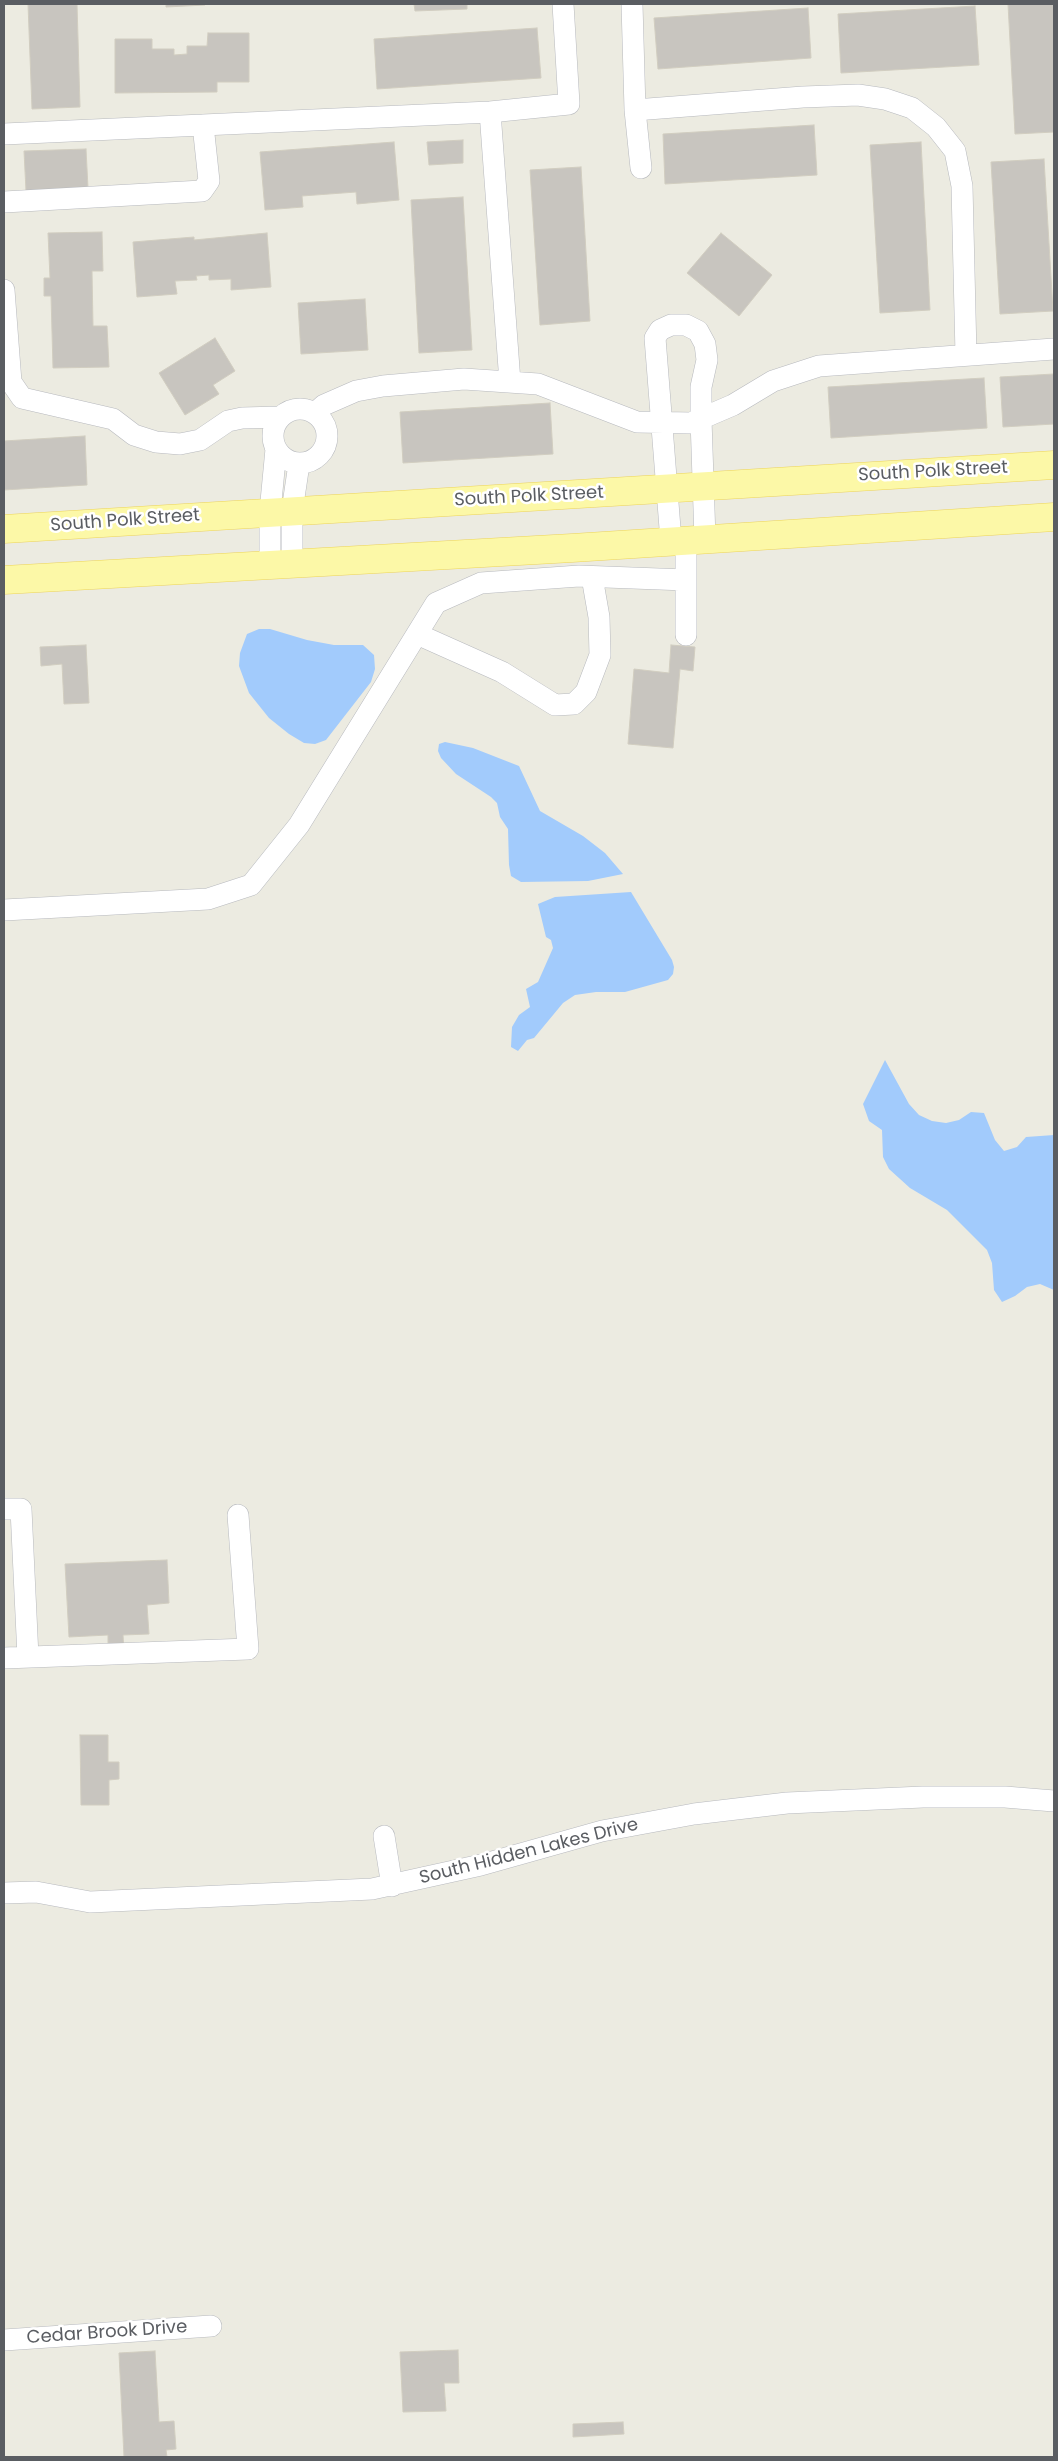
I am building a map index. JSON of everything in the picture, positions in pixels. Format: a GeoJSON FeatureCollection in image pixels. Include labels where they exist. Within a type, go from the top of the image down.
{"type":"FeatureCollection","features":[{"type":"Feature","properties":{"kind":"main road","name":"South Polk Street"},"geometry":{"type":"LineString","coordinates":[[4,529],[1054,465]]}},
{"type":"Feature","properties":{"kind":"main road"},"geometry":{"type":"LineString","coordinates":[[4,580],[281,565],[1054,517]]}},
{"type":"Feature","properties":{"kind":"street"},"geometry":{"type":"LineString","coordinates":[[4,134],[490,112],[569,104],[563,4]]}},
{"type":"Feature","properties":{"kind":"street"},"geometry":{"type":"LineString","coordinates":[[632,4],[636,110],[641,168]]}},
{"type":"Feature","properties":{"kind":"street"},"geometry":{"type":"LineString","coordinates":[[636,110],[803,97],[858,95],[885,99],[912,108],[936,126],[955,151],[962,186],[966,355]]}},
{"type":"Feature","properties":{"kind":"street"},"geometry":{"type":"LineString","coordinates":[[490,112],[510,382]]}},
{"type":"Feature","properties":{"kind":"street"},"geometry":{"type":"LineString","coordinates":[[4,202],[202,191],[209,181],[203,125]]}},
{"type":"Feature","properties":{"kind":"street"},"geometry":{"type":"LineString","coordinates":[[4,290],[11,382],[22,398],[113,419],[134,435],[156,442],[180,444],[200,440],[228,421],[242,418],[280,417],[295,409],[304,408],[315,414],[325,424],[328,433],[327,442],[317,458],[299,464],[283,458],[276,449]]}},
{"type":"Feature","properties":{"kind":"street"},"geometry":{"type":"LineString","coordinates":[[686,635],[687,540],[703,486],[700,419],[701,387],[706,360],[705,344],[698,331],[686,325],[671,325],[660,330],[655,338],[669,488],[687,540]]}},
{"type":"Feature","properties":{"kind":"street"},"geometry":{"type":"LineString","coordinates":[[315,414],[324,405],[339,397],[383,386],[464,379],[538,384],[637,422],[662,424],[691,422],[733,406],[773,381],[819,366],[1054,349]]}},
{"type":"Feature","properties":{"kind":"street"},"geometry":{"type":"LineString","coordinates":[[280,417],[273,434],[281,512],[281,565]]}},
{"type":"Feature","properties":{"kind":"street"},"geometry":{"type":"LineString","coordinates":[[281,512],[299,464]]}},
{"type":"Feature","properties":{"kind":"street"},"geometry":{"type":"LineString","coordinates":[[4,910],[208,899],[251,885],[299,825],[436,603],[481,583],[592,577],[686,580]]}},
{"type":"Feature","properties":{"kind":"street"},"geometry":{"type":"LineString","coordinates":[[417,634],[502,672],[555,705],[574,704],[586,692],[600,655],[599,617],[592,577]]}},
{"type":"Feature","properties":{"kind":"street"},"geometry":{"type":"LineString","coordinates":[[4,1509],[21,1509],[28,1657]]}},
{"type":"Feature","properties":{"kind":"street"},"geometry":{"type":"LineString","coordinates":[[4,1658],[248,1649],[238,1515]]}},
{"type":"Feature","properties":{"kind":"street","name":"South Hidden Lakes Drive"},"geometry":{"type":"LineString","coordinates":[[4,1893],[36,1892],[90,1902],[348,1891],[392,1886],[481,1865],[602,1831],[694,1814],[787,1803],[923,1797],[1005,1797],[1054,1801]]}},
{"type":"Feature","properties":{"kind":"street"},"geometry":{"type":"LineString","coordinates":[[384,1836],[392,1886]]}},
{"type":"Feature","properties":{"kind":"street","name":"Cedar Brook Drive"},"geometry":{"type":"LineString","coordinates":[[4,2340],[211,2326]]}},
{"type":"Feature","properties":{"kind":"water"},"geometry":{"type":"Polygon","coordinates":[[[259,629],[270,629],[307,640],[334,645],[363,645],[374,655],[375,669],[371,682],[326,740],[315,744],[304,743],[289,734],[269,718],[249,693],[239,666],[240,653],[247,634],[259,629]]]}},
{"type":"Feature","properties":{"kind":"water"},"geometry":{"type":"Polygon","coordinates":[[[445,742],[473,748],[519,766],[540,811],[583,836],[605,853],[623,874],[588,881],[521,882],[511,876],[508,829],[500,817],[497,803],[456,774],[441,758],[438,751],[439,744],[445,742]]]}},
{"type":"Feature","properties":{"kind":"water"},"geometry":{"type":"Polygon","coordinates":[[[631,892],[672,960],[673,974],[668,980],[625,992],[596,992],[575,995],[563,1003],[534,1038],[527,1040],[518,1051],[511,1047],[512,1027],[519,1015],[530,1007],[526,989],[538,982],[553,948],[551,940],[546,937],[538,904],[555,897],[631,892]]]}},
{"type":"Feature","properties":{"kind":"water"},"geometry":{"type":"Polygon","coordinates":[[[885,1060],[909,1104],[919,1115],[932,1121],[946,1123],[959,1120],[971,1112],[984,1113],[995,1140],[1004,1151],[1017,1147],[1026,1137],[1054,1135],[1054,1290],[1040,1284],[1027,1287],[1015,1296],[1002,1302],[994,1290],[992,1263],[987,1250],[947,1210],[910,1188],[889,1169],[883,1157],[882,1130],[869,1121],[863,1104],[885,1060]]]}},
{"type":"Feature","properties":{"kind":"building"},"geometry":{"type":"Polygon","coordinates":[[[28,4],[77,4],[80,107],[32,109],[28,4]]]}},
{"type":"Feature","properties":{"kind":"building"},"geometry":{"type":"Polygon","coordinates":[[[166,4],[205,4],[205,5],[166,7],[166,4]]]}},
{"type":"Feature","properties":{"kind":"building"},"geometry":{"type":"Polygon","coordinates":[[[414,4],[467,4],[467,9],[415,11],[414,4]]]}},
{"type":"Feature","properties":{"kind":"building"},"geometry":{"type":"Polygon","coordinates":[[[1008,4],[1054,4],[1054,132],[1015,134],[1008,4]]]}},
{"type":"Feature","properties":{"kind":"building"},"geometry":{"type":"Polygon","coordinates":[[[975,6],[979,65],[841,73],[838,14],[975,6]]]}},
{"type":"Feature","properties":{"kind":"building"},"geometry":{"type":"Polygon","coordinates":[[[808,8],[811,58],[658,69],[654,18],[808,8]]]}},
{"type":"Feature","properties":{"kind":"building"},"geometry":{"type":"Polygon","coordinates":[[[537,28],[541,78],[377,89],[374,39],[537,28]]]}},
{"type":"Feature","properties":{"kind":"building"},"geometry":{"type":"Polygon","coordinates":[[[208,33],[249,33],[249,82],[217,82],[217,92],[115,93],[115,39],[152,39],[152,49],[174,49],[174,55],[187,54],[187,46],[207,46],[208,33]]]}},
{"type":"Feature","properties":{"kind":"building"},"geometry":{"type":"Polygon","coordinates":[[[814,125],[817,175],[665,184],[663,134],[814,125]]]}},
{"type":"Feature","properties":{"kind":"building"},"geometry":{"type":"Polygon","coordinates":[[[463,140],[463,163],[429,165],[427,142],[463,140]]]}},
{"type":"Feature","properties":{"kind":"building"},"geometry":{"type":"Polygon","coordinates":[[[394,142],[399,200],[357,204],[356,192],[302,196],[303,207],[265,210],[260,152],[394,142]]]}},
{"type":"Feature","properties":{"kind":"building"},"geometry":{"type":"Polygon","coordinates":[[[921,142],[930,310],[880,313],[870,145],[921,142]]]}},
{"type":"Feature","properties":{"kind":"building"},"geometry":{"type":"Polygon","coordinates":[[[86,149],[88,188],[26,191],[24,151],[86,149]]]}},
{"type":"Feature","properties":{"kind":"building"},"geometry":{"type":"Polygon","coordinates":[[[1044,159],[1053,311],[1000,314],[991,162],[1044,159]]]}},
{"type":"Feature","properties":{"kind":"building"},"geometry":{"type":"Polygon","coordinates":[[[581,167],[590,321],[540,325],[530,170],[581,167]]]}},
{"type":"Feature","properties":{"kind":"building"},"geometry":{"type":"Polygon","coordinates":[[[463,197],[472,350],[419,353],[411,200],[463,197]]]}},
{"type":"Feature","properties":{"kind":"building"},"geometry":{"type":"Polygon","coordinates":[[[102,232],[103,271],[92,271],[93,326],[107,326],[109,367],[53,368],[51,296],[44,296],[44,278],[50,278],[48,233],[102,232]]]}},
{"type":"Feature","properties":{"kind":"building"},"geometry":{"type":"Polygon","coordinates":[[[267,233],[271,287],[231,290],[231,279],[209,280],[209,275],[196,276],[197,280],[175,281],[177,294],[137,297],[133,242],[194,237],[194,240],[267,233]]]}},
{"type":"Feature","properties":{"kind":"building"},"geometry":{"type":"Polygon","coordinates":[[[721,233],[772,275],[739,316],[687,273],[721,233]]]}},
{"type":"Feature","properties":{"kind":"building"},"geometry":{"type":"Polygon","coordinates":[[[365,299],[368,350],[301,354],[298,303],[365,299]]]}},
{"type":"Feature","properties":{"kind":"building"},"geometry":{"type":"Polygon","coordinates":[[[215,338],[235,371],[213,385],[219,394],[185,415],[159,373],[215,338]]]}},
{"type":"Feature","properties":{"kind":"building"},"geometry":{"type":"Polygon","coordinates":[[[1054,374],[1054,424],[1003,427],[1000,377],[1054,374]]]}},
{"type":"Feature","properties":{"kind":"building"},"geometry":{"type":"Polygon","coordinates":[[[984,378],[987,428],[831,438],[828,387],[984,378]]]}},
{"type":"Feature","properties":{"kind":"building"},"geometry":{"type":"Polygon","coordinates":[[[550,403],[553,454],[403,463],[400,412],[550,403]]]}},
{"type":"Feature","properties":{"kind":"building"},"geometry":{"type":"Polygon","coordinates":[[[85,436],[87,485],[4,490],[4,441],[85,436]]]}},
{"type":"Feature","properties":{"kind":"building"},"geometry":{"type":"Polygon","coordinates":[[[86,645],[89,703],[64,704],[62,664],[41,666],[40,647],[86,645]]]}},
{"type":"Feature","properties":{"kind":"building"},"geometry":{"type":"Polygon","coordinates":[[[671,645],[695,647],[693,671],[680,669],[673,748],[628,744],[634,669],[669,673],[671,645]]]}},
{"type":"Feature","properties":{"kind":"building"},"geometry":{"type":"Polygon","coordinates":[[[167,1560],[169,1603],[147,1605],[149,1634],[123,1635],[124,1652],[108,1653],[108,1635],[69,1637],[65,1564],[167,1560]]]}},
{"type":"Feature","properties":{"kind":"building"},"geometry":{"type":"Polygon","coordinates":[[[80,1735],[108,1735],[108,1762],[119,1762],[119,1779],[109,1780],[109,1805],[81,1805],[80,1735]]]}},
{"type":"Feature","properties":{"kind":"building"},"geometry":{"type":"Polygon","coordinates":[[[458,2350],[459,2383],[444,2383],[446,2411],[403,2412],[400,2352],[458,2350]]]}},
{"type":"Feature","properties":{"kind":"building"},"geometry":{"type":"Polygon","coordinates":[[[155,2351],[159,2422],[174,2421],[176,2449],[166,2450],[167,2457],[124,2457],[119,2353],[155,2351]]]}},
{"type":"Feature","properties":{"kind":"building"},"geometry":{"type":"Polygon","coordinates":[[[623,2422],[624,2434],[573,2437],[573,2424],[623,2422]]]}}]}
